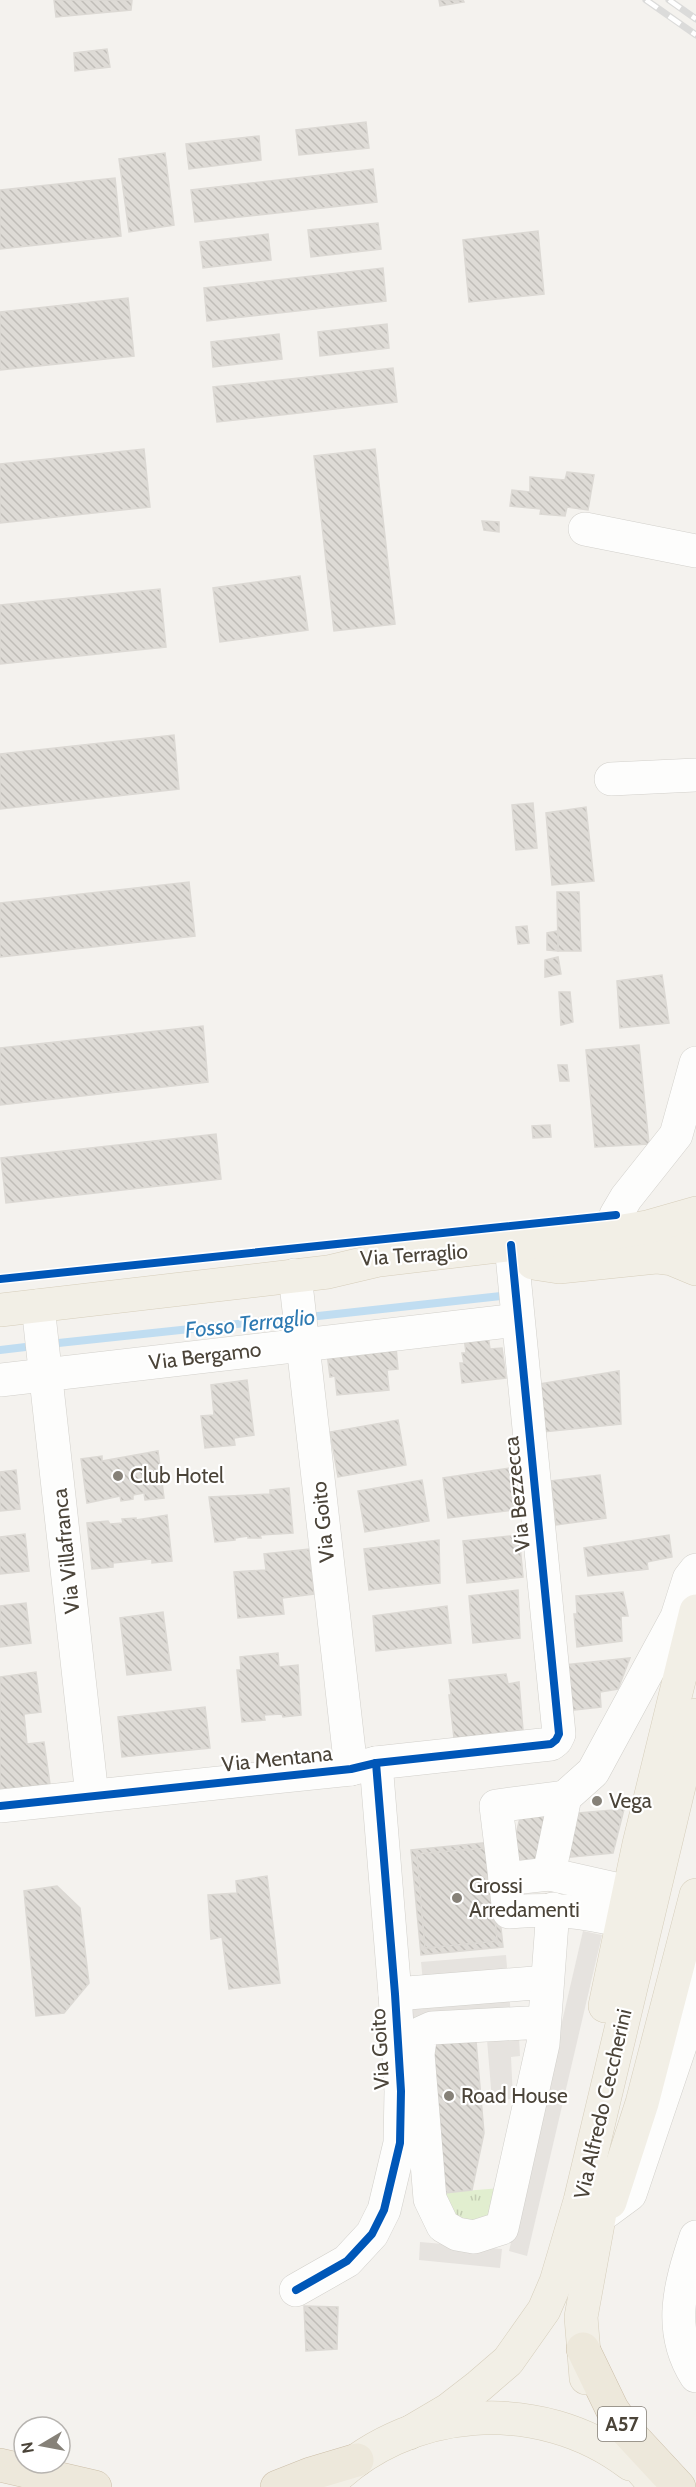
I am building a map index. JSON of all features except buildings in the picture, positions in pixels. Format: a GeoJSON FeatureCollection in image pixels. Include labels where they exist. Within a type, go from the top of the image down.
{"type":"FeatureCollection","features":[{"type":"Feature","properties":{"kind":"highway","name":"A57"},"geometry":{"type":"LineString","coordinates":[[583,2349],[612,2409],[662,2485]]}},
{"type":"Feature","properties":{"kind":"highway"},"geometry":{"type":"LineString","coordinates":[[277,2487],[357,2460]]}},
{"type":"Feature","properties":{"kind":"highway"},"geometry":{"type":"LineString","coordinates":[[0,2465],[94,2487]]}},
{"type":"Feature","properties":{"kind":"main road"},"geometry":{"type":"LineString","coordinates":[[682,1218],[696,1193]]}},
{"type":"Feature","properties":{"kind":"main road","name":"Via Terraglio"},"geometry":{"type":"LineString","coordinates":[[519,1258],[611,1233],[682,1218]]}},
{"type":"Feature","properties":{"kind":"main road","name":"Via Terraglio"},"geometry":{"type":"LineString","coordinates":[[0,1310],[43,1342],[297,1288],[328,1272],[376,1279],[519,1258],[668,1244],[696,1244]]}},
{"type":"Feature","properties":{"kind":"main road"},"geometry":{"type":"LineString","coordinates":[[519,1258],[559,1266],[656,1257],[672,1259],[696,1269]]}},
{"type":"Feature","properties":{"kind":"main road"},"geometry":{"type":"LineString","coordinates":[[576,2263],[569,2199],[625,1906],[696,1611]]}},
{"type":"Feature","properties":{"kind":"main road","name":"Via Alfredo Ceccherini"},"geometry":{"type":"LineString","coordinates":[[583,2349],[576,2263],[580,2201],[696,1715]]}},
{"type":"Feature","properties":{"kind":"main road","name":"Via Alfredo Ceccherini"},"geometry":{"type":"LineString","coordinates":[[409,2433],[448,2410],[508,2361],[576,2263],[608,2170],[696,1796]]}},
{"type":"Feature","properties":{"kind":"main road"},"geometry":{"type":"LineString","coordinates":[[576,2263],[608,2211],[678,2045],[686,1936],[696,1895]]}},
{"type":"Feature","properties":{"kind":"main road"},"geometry":{"type":"LineString","coordinates":[[326,2487],[357,2460],[382,2445],[409,2433],[442,2423],[477,2418],[511,2418],[546,2424],[579,2435],[610,2451],[662,2485]]}},
{"type":"Feature","properties":{"kind":"street"},"geometry":{"type":"LineString","coordinates":[[585,529],[696,551]]}},
{"type":"Feature","properties":{"kind":"street"},"geometry":{"type":"LineString","coordinates":[[611,779],[695,765]]}},
{"type":"Feature","properties":{"kind":"street"},"geometry":{"type":"LineString","coordinates":[[611,1233],[616,1215],[626,1198],[676,1135],[696,1063]]}},
{"type":"Feature","properties":{"kind":"street","name":"Via Bezzecca"},"geometry":{"type":"LineString","coordinates":[[519,1258],[518,1320],[559,1734],[556,1740]]}},
{"type":"Feature","properties":{"kind":"street","name":"Via Goito"},"geometry":{"type":"LineString","coordinates":[[296,2290],[347,2261],[372,2234],[384,2210],[411,2090],[395,1994],[297,1288]]}},
{"type":"Feature","properties":{"kind":"street","name":"Via Bergamo"},"geometry":{"type":"LineString","coordinates":[[0,1380],[43,1342],[303,1338],[518,1320]]}},
{"type":"Feature","properties":{"kind":"street","name":"Via Villafranca"},"geometry":{"type":"LineString","coordinates":[[43,1342],[92,1796]]}},
{"type":"Feature","properties":{"kind":"street"},"geometry":{"type":"LineString","coordinates":[[625,1906],[583,1911],[553,1909],[509,1912],[496,1806],[565,1797],[593,1772],[677,1617],[689,1579],[696,1570]]}},
{"type":"Feature","properties":{"kind":"street","name":"Via Mentana"},"geometry":{"type":"LineString","coordinates":[[0,1806],[551,1744],[556,1740]]}},
{"type":"Feature","properties":{"kind":"street"},"geometry":{"type":"LineString","coordinates":[[549,1874],[565,1797]]}},
{"type":"Feature","properties":{"kind":"street"},"geometry":{"type":"LineString","coordinates":[[506,1879],[549,1874],[625,1906]]}},
{"type":"Feature","properties":{"kind":"street"},"geometry":{"type":"LineString","coordinates":[[544,2022],[432,2028],[421,2033],[411,2090],[430,2199],[444,2226],[457,2234],[474,2237],[502,2228],[541,2056],[544,2022],[553,1909]]}},
{"type":"Feature","properties":{"kind":"street"},"geometry":{"type":"LineString","coordinates":[[395,1994],[547,1982]]}},
{"type":"Feature","properties":{"kind":"street"},"geometry":{"type":"LineString","coordinates":[[696,2237],[686,2266],[677,2307],[680,2337],[689,2366],[696,2376]]}},
{"type":"Feature","properties":{"kind":"green space"},"geometry":{"type":"Polygon","coordinates":[[[501,2188],[495,2208],[485,2219],[458,2221],[439,2193],[501,2188]]]}},
{"type":"Feature","properties":{"kind":"shaded area"},"geometry":{"type":"Polygon","coordinates":[[[583,1931],[602,1935],[527,2256],[509,2251],[583,1931]]]}},
{"type":"Feature","properties":{"kind":"shaded area"},"geometry":{"type":"Polygon","coordinates":[[[506,1955],[511,2016],[410,2024],[407,1993],[424,1992],[421,1962],[506,1955]]]}},
{"type":"Feature","properties":{"kind":"shaded area"},"geometry":{"type":"Polygon","coordinates":[[[519,2037],[520,2056],[511,2057],[513,2099],[492,2100],[487,2040],[519,2037]]]}},
{"type":"Feature","properties":{"kind":"shaded area"},"geometry":{"type":"Polygon","coordinates":[[[420,2242],[502,2249],[500,2268],[419,2260],[420,2242]]]}},
{"type":"Feature","properties":{"kind":"waterway","name":"Fosso Terraglio"},"geometry":{"type":"LineString","coordinates":[[309,1317],[501,1296]]}},
{"type":"Feature","properties":{"kind":"waterway","name":"Fosso Terraglio"},"geometry":{"type":"LineString","coordinates":[[49,1344],[294,1318]]}},
{"type":"Feature","properties":{"kind":"waterway","name":"Fosso Terraglio"},"geometry":{"type":"LineString","coordinates":[[0,1350],[34,1346]]}},
{"type":"Feature","properties":{"kind":"railway"},"geometry":{"type":"LineString","coordinates":[[646,0],[696,35]]}},
{"type":"Feature","properties":{"kind":"railway"},"geometry":{"type":"LineString","coordinates":[[669,0],[696,19]]}},
{"type":"Feature","properties":{"kind":"cycle path"},"geometry":{"type":"LineString","coordinates":[[0,1279],[616,1215]]}},
{"type":"Feature","properties":{"kind":"cycle path"},"geometry":{"type":"LineString","coordinates":[[0,1806],[351,1769],[376,1763],[551,1744],[556,1740],[559,1734],[511,1245]]}},
{"type":"Feature","properties":{"kind":"cycle path"},"geometry":{"type":"LineString","coordinates":[[296,2290],[347,2261],[372,2234],[384,2210],[400,2143],[401,2091],[395,1994],[376,1763]]}},
{"type":"Feature","properties":{"kind":"place","name":"Club Hotel"},"geometry":{"type":"Point","coordinates":[118,1476]}},
{"type":"Feature","properties":{"kind":"place","name":"Vega"},"geometry":{"type":"Point","coordinates":[597,1801]}},
{"type":"Feature","properties":{"kind":"place","name":"Grossi Arredamenti"},"geometry":{"type":"Point","coordinates":[457,1898]}},
{"type":"Feature","properties":{"kind":"place","name":"Road House"},"geometry":{"type":"Point","coordinates":[449,2096]}}]}
